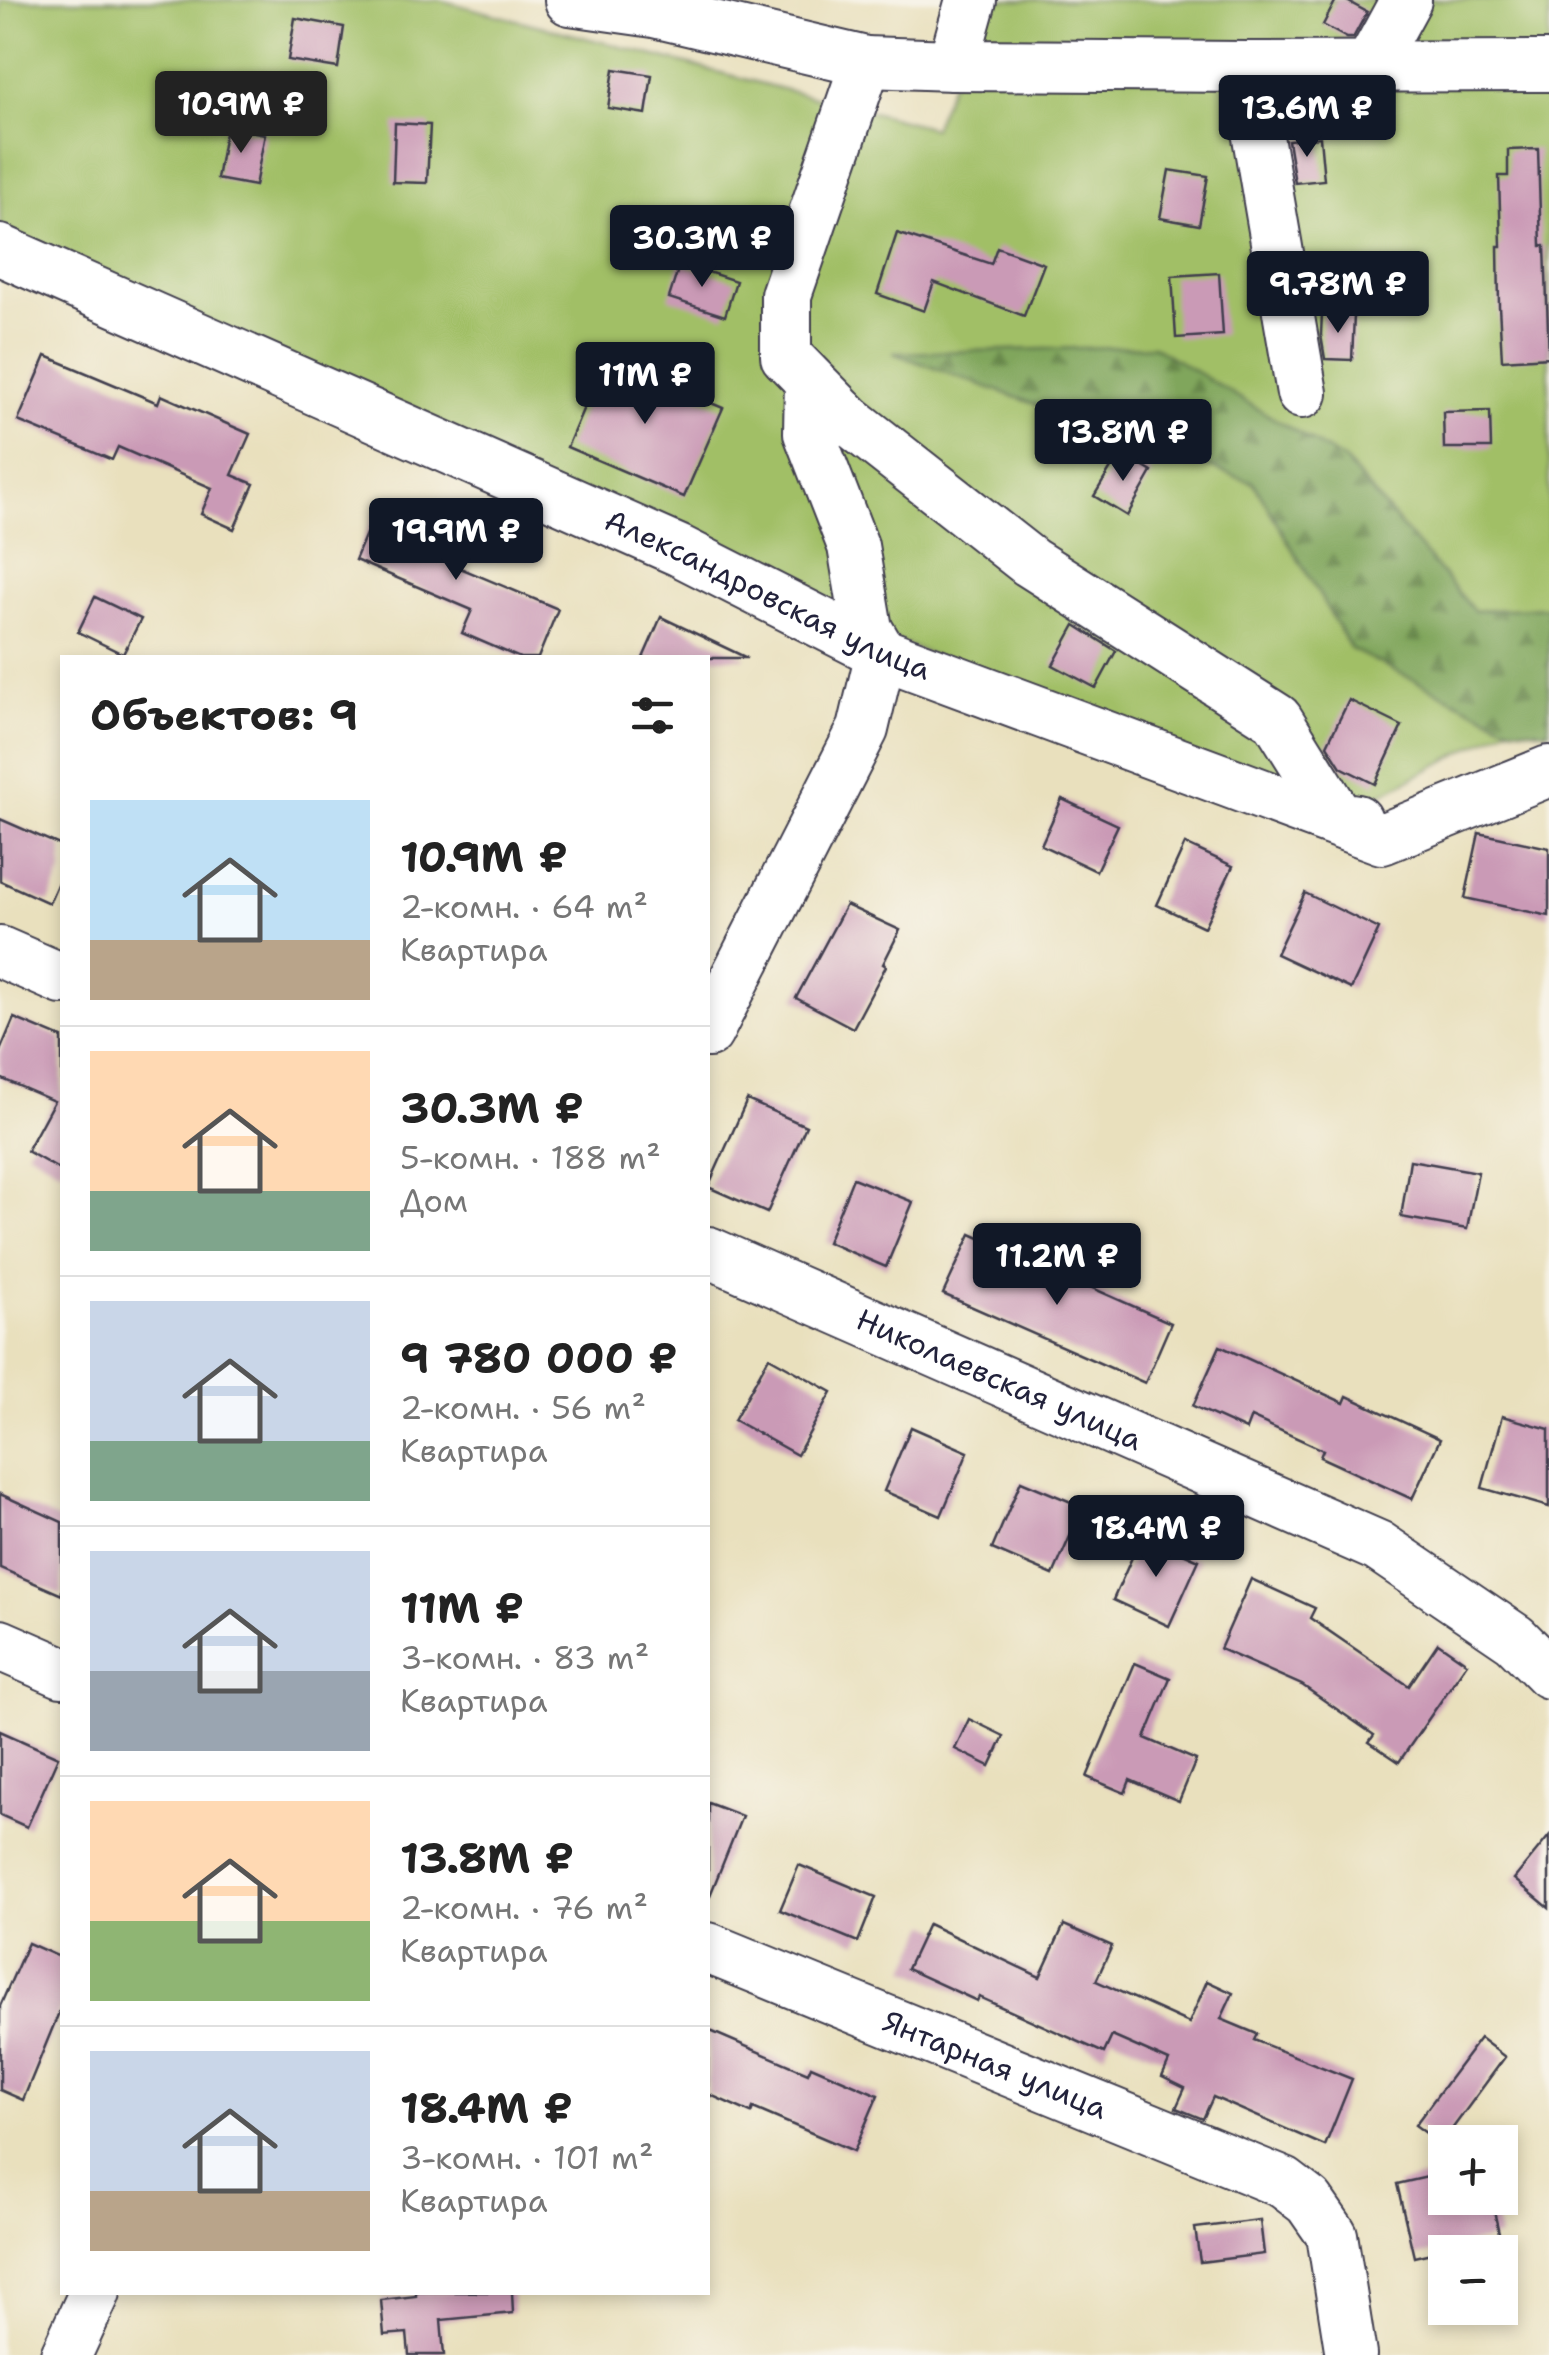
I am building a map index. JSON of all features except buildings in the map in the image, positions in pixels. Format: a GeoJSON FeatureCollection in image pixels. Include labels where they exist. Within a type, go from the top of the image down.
{"type":"FeatureCollection","features":[{"type":"Feature","properties":{"kind":"street"},"geometry":{"type":"LineString","coordinates":[[570,0],[656,6],[866,62],[1549,66]]}},
{"type":"Feature","properties":{"kind":"street"},"geometry":{"type":"LineString","coordinates":[[953,65],[971,0]]}},
{"type":"Feature","properties":{"kind":"street"},"geometry":{"type":"LineString","coordinates":[[1370,66],[1406,0]]}},
{"type":"Feature","properties":{"kind":"street"},"geometry":{"type":"LineString","coordinates":[[866,62],[786,295],[786,356],[848,420],[1030,562],[1278,719],[1338,817],[1408,828]]}},
{"type":"Feature","properties":{"kind":"street"},"geometry":{"type":"LineString","coordinates":[[1246,66],[1302,393]]}},
{"type":"Feature","properties":{"kind":"street","name":"Александровская улица"},"geometry":{"type":"LineString","coordinates":[[0,250],[680,550],[881,654],[1382,839],[1549,771]]}},
{"type":"Feature","properties":{"kind":"street"},"geometry":{"type":"LineString","coordinates":[[710,1028],[862,730],[881,654],[868,629],[853,546],[809,433],[810,381]]}},
{"type":"Feature","properties":{"kind":"street"},"geometry":{"type":"LineString","coordinates":[[0,952],[60,978]]}},
{"type":"Feature","properties":{"kind":"street","name":"Николаевская улица"},"geometry":{"type":"LineString","coordinates":[[710,1253],[1378,1546],[1538,1644]]}},
{"type":"Feature","properties":{"kind":"street"},"geometry":{"type":"LineString","coordinates":[[0,1645],[60,1671]]}},
{"type":"Feature","properties":{"kind":"street","name":"Янтарная улица"},"geometry":{"type":"LineString","coordinates":[[710,1949],[1284,2182],[1309,2202],[1332,2235],[1352,2355]]}},
{"type":"Feature","properties":{"kind":"street"},"geometry":{"type":"LineString","coordinates":[[66,2355],[95,2295]]}},
{"type":"Feature","properties":{"kind":"green space"},"geometry":{"type":"Polygon","coordinates":[[[0,0],[440,0],[933,128],[986,0],[1549,0],[1549,607],[1474,611],[1345,461],[896,354],[1254,483],[1351,649],[1510,727],[1338,817],[867,629],[0,236],[0,0]]]}},
{"type":"Feature","properties":{"kind":"green space"},"geometry":{"type":"Polygon","coordinates":[[[1153,346],[1345,461],[1474,611],[1549,607],[1549,731],[1510,727],[1351,649],[1254,483],[893,353],[1153,346]]]}}]}
